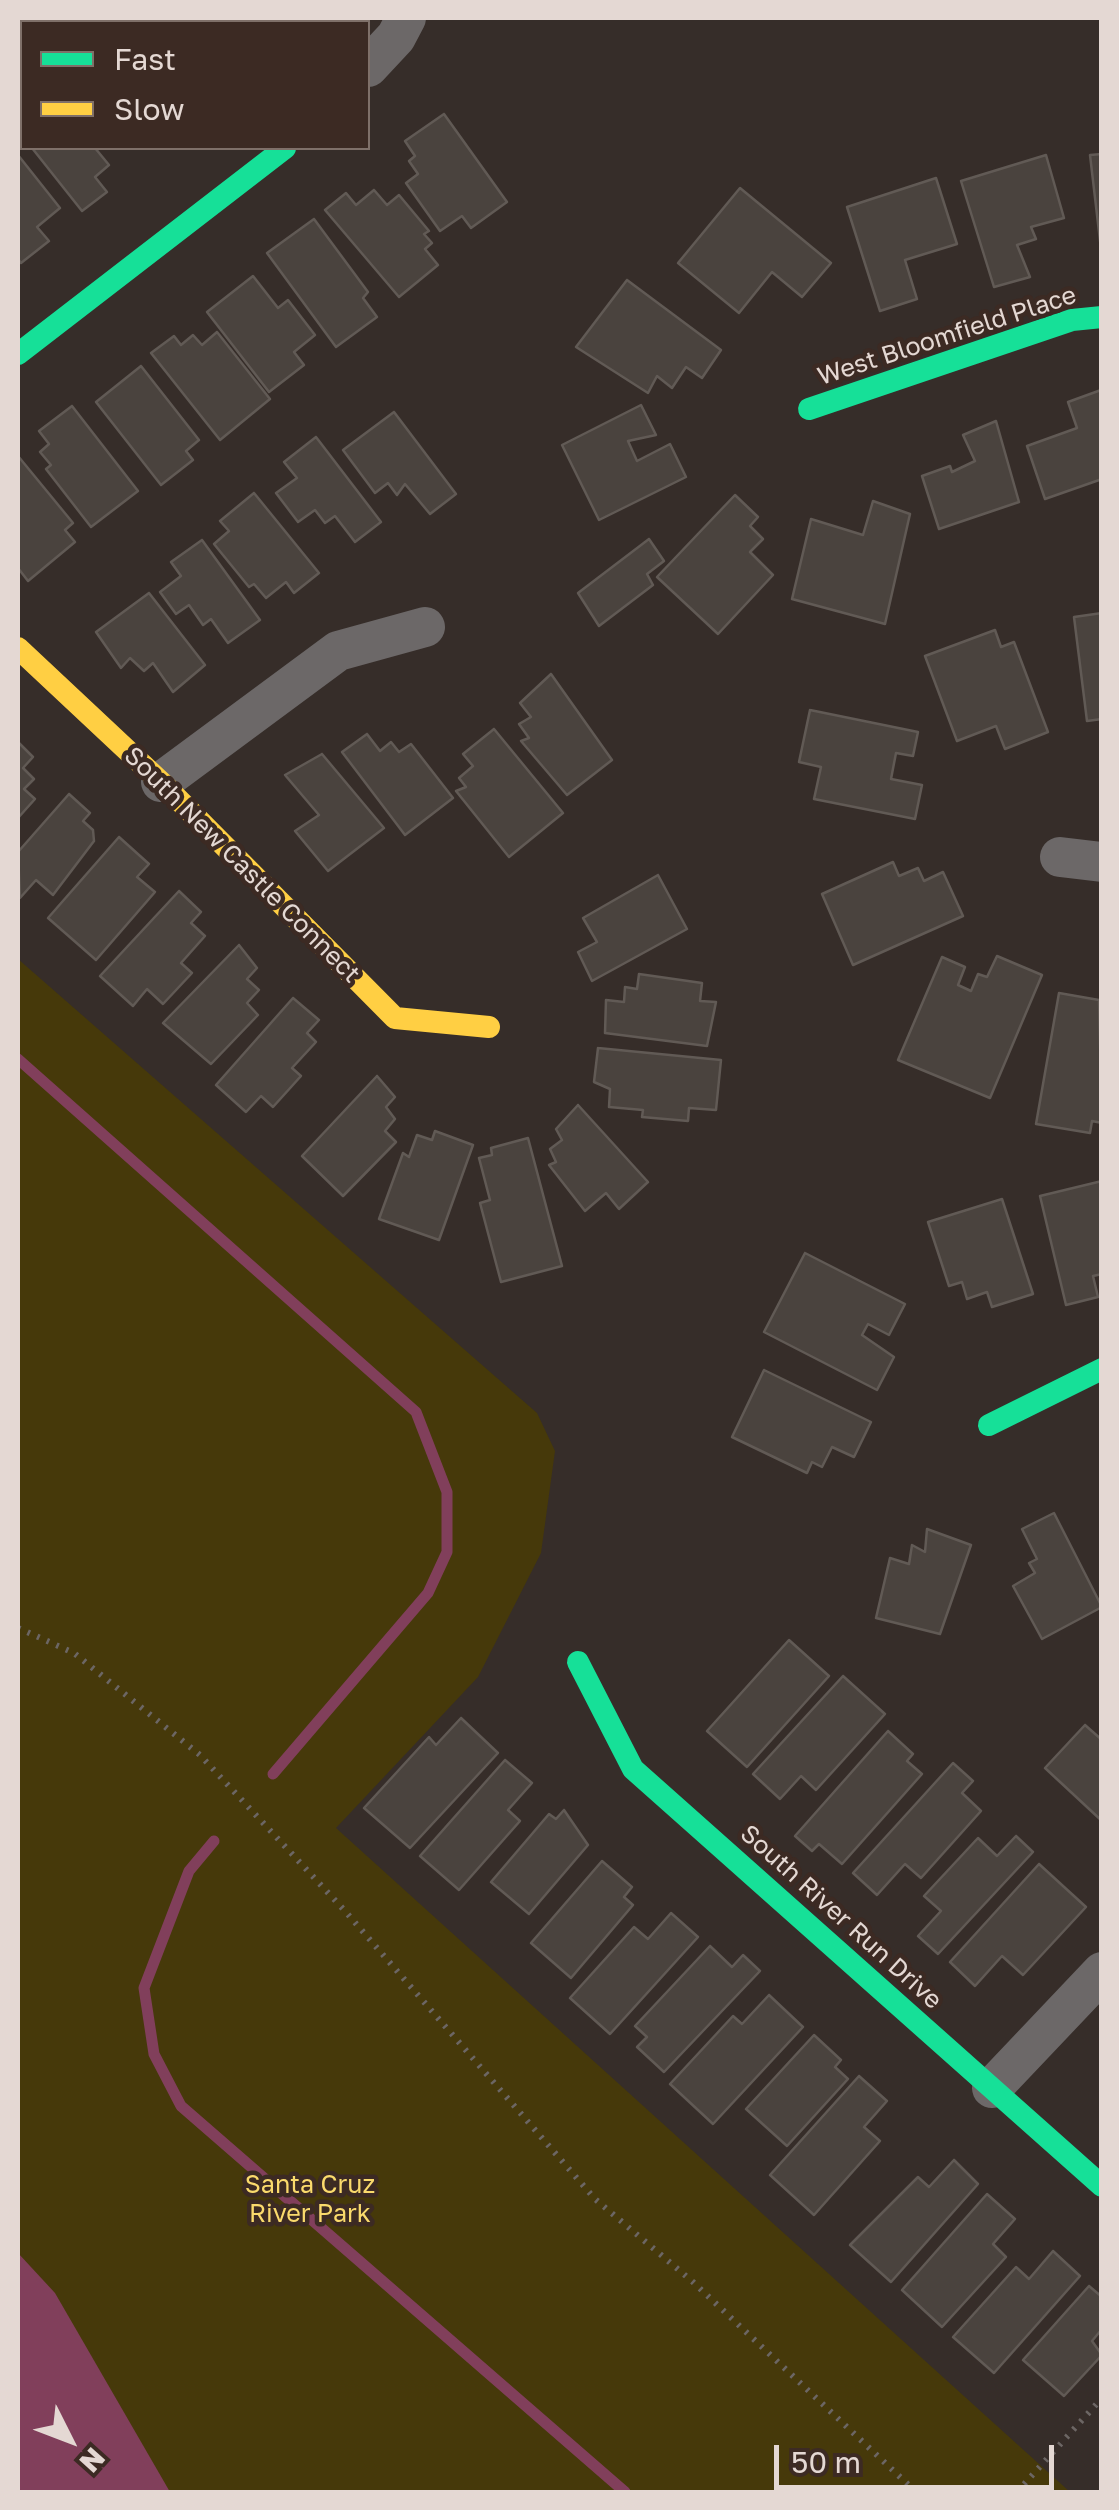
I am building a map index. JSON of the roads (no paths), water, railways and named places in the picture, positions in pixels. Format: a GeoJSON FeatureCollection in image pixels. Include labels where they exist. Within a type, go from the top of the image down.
{"type":"FeatureCollection","features":[{"type":"Feature","properties":{"kind":"street"},"geometry":{"type":"LineString","coordinates":[[370,65],[396,37],[406,18]]}},
{"type":"Feature","properties":{"kind":"street"},"geometry":{"type":"LineString","coordinates":[[18,354],[283,150]]}},
{"type":"Feature","properties":{"kind":"street","name":"West Bloomfield Place"},"geometry":{"type":"LineString","coordinates":[[809,409],[1072,320],[1102,317]]}},
{"type":"Feature","properties":{"kind":"street"},"geometry":{"type":"LineString","coordinates":[[161,782],[338,651],[425,628]]}},
{"type":"Feature","properties":{"kind":"street","name":"South New Castle Connect"},"geometry":{"type":"LineString","coordinates":[[18,648],[161,782],[395,1018],[490,1027]]}},
{"type":"Feature","properties":{"kind":"street"},"geometry":{"type":"LineString","coordinates":[[1060,857],[1102,862]]}},
{"type":"Feature","properties":{"kind":"street"},"geometry":{"type":"LineString","coordinates":[[989,1425],[1102,1369]]}},
{"type":"Feature","properties":{"kind":"street","name":"South River Run Drive"},"geometry":{"type":"LineString","coordinates":[[578,1662],[634,1769],[1102,2186]]}},
{"type":"Feature","properties":{"kind":"street"},"geometry":{"type":"LineString","coordinates":[[992,2088],[1102,1972]]}},
{"type":"Feature","properties":{"kind":"waterway"},"geometry":{"type":"LineString","coordinates":[[44,20],[47,18]]}},
{"type":"Feature","properties":{"kind":"waterway"},"geometry":{"type":"LineString","coordinates":[[18,1059],[416,1412],[447,1492],[447,1552],[428,1593],[273,1774]]}},
{"type":"Feature","properties":{"kind":"waterway"},"geometry":{"type":"LineString","coordinates":[[214,1841],[189,1871],[144,1988],[154,2054],[181,2106],[625,2492]]}},
{"type":"Feature","properties":{"kind":"park label","name":"Santa Cruz River Park"},"geometry":{"type":"Point","coordinates":[310,2200]}}]}
